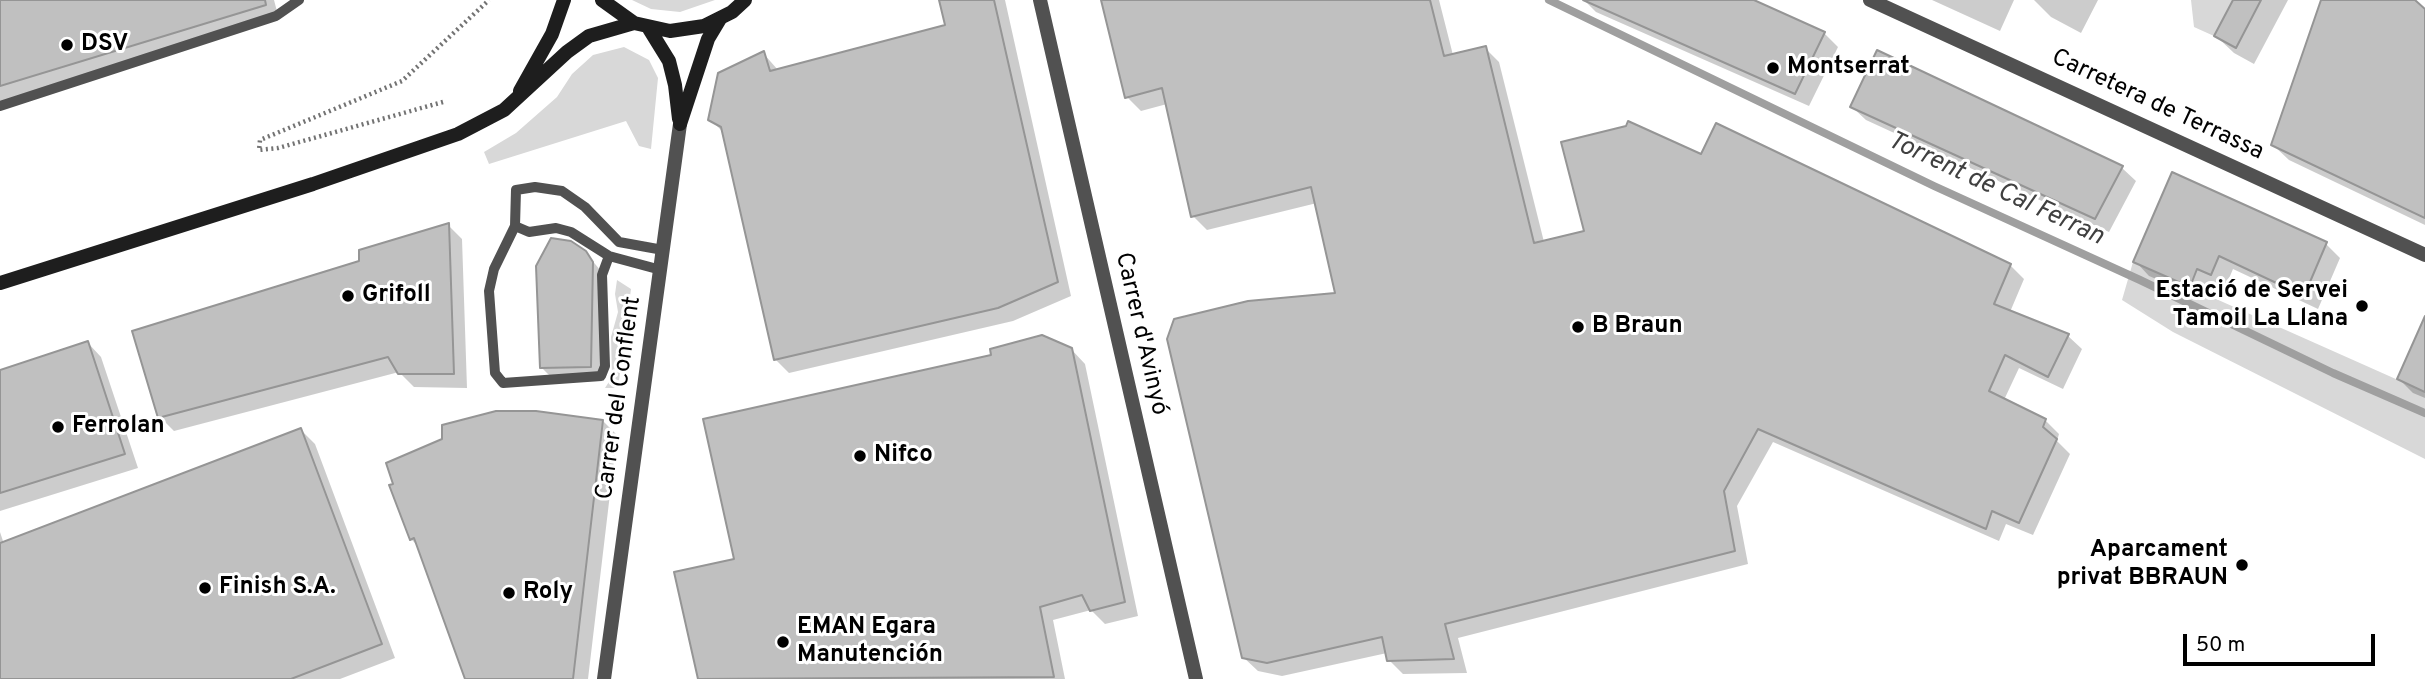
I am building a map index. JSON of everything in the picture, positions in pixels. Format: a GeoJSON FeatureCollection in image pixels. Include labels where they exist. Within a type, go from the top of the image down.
{"type":"FeatureCollection","features":[{"type":"Feature","properties":{"kind":"main road"},"geometry":{"type":"LineString","coordinates":[[518,95],[552,34],[564,0]]}},
{"type":"Feature","properties":{"kind":"main road"},"geometry":{"type":"LineString","coordinates":[[602,0],[641,25],[669,61],[680,124]]}},
{"type":"Feature","properties":{"kind":"main road"},"geometry":{"type":"LineString","coordinates":[[0,283],[422,149],[484,123],[504,110],[518,95],[589,36],[641,25],[687,30],[720,19],[745,1]]}},
{"type":"Feature","properties":{"kind":"main road"},"geometry":{"type":"LineString","coordinates":[[680,124],[708,39],[720,19]]}},
{"type":"Feature","properties":{"kind":"street","name":"Carrer d'Avinyó"},"geometry":{"type":"LineString","coordinates":[[1040,0],[1196,679]]}},
{"type":"Feature","properties":{"kind":"street","name":"Carretera de Terrassa"},"geometry":{"type":"LineString","coordinates":[[1870,0],[2425,255]]}},
{"type":"Feature","properties":{"kind":"street","name":"Carrer del Conflent"},"geometry":{"type":"LineString","coordinates":[[604,679],[680,124]]}},
{"type":"Feature","properties":{"kind":"lane"},"geometry":{"type":"LineString","coordinates":[[0,106],[276,16],[299,0]]}},
{"type":"Feature","properties":{"kind":"lane"},"geometry":{"type":"LineString","coordinates":[[609,256],[603,275],[606,366],[601,376],[503,383],[495,373],[489,290],[494,269],[515,226],[516,190],[535,187],[562,191],[585,207],[619,242],[663,250]]}},
{"type":"Feature","properties":{"kind":"lane"},"geometry":{"type":"LineString","coordinates":[[515,226],[528,232],[556,228],[571,232],[609,256],[661,270]]}},
{"type":"Feature","properties":{"kind":"path"},"geometry":{"type":"LineString","coordinates":[[443,102],[278,148],[259,150],[260,140],[402,80],[489,0]]}},
{"type":"Feature","properties":{"kind":"shaded area"},"geometry":{"type":"Polygon","coordinates":[[[632,0],[715,0],[680,12],[651,9],[632,0]]]}},
{"type":"Feature","properties":{"kind":"shaded area"},"geometry":{"type":"Polygon","coordinates":[[[2191,0],[2233,0],[2214,36],[2194,27],[2191,0]]]}},
{"type":"Feature","properties":{"kind":"shaded area"},"geometry":{"type":"Polygon","coordinates":[[[624,47],[649,60],[658,78],[651,149],[639,146],[626,121],[489,164],[484,152],[516,133],[557,97],[572,74],[593,55],[624,47]]]}},
{"type":"Feature","properties":{"kind":"shaded area"},"geometry":{"type":"Polygon","coordinates":[[[2133,262],[2425,392],[2425,459],[2173,332],[2122,300],[2133,262]]]}},
{"type":"Feature","properties":{"kind":"shaded area"},"geometry":{"type":"Polygon","coordinates":[[[617,280],[631,289],[618,388],[605,388],[612,377],[611,337],[618,312],[615,294],[617,280]]]}},
{"type":"Feature","properties":{"kind":"building","name":"DSV"},"geometry":{"type":"Polygon","coordinates":[[[0,0],[265,0],[266,5],[0,86],[0,0]]]}},
{"type":"Feature","properties":{"kind":"building"},"geometry":{"type":"Polygon","coordinates":[[[939,0],[994,0],[1058,282],[998,308],[774,360],[721,127],[708,120],[718,73],[764,51],[770,71],[945,25],[939,0]]]}},
{"type":"Feature","properties":{"kind":"building","name":"B Braun"},"geometry":{"type":"Polygon","coordinates":[[[1101,0],[1430,0],[1444,56],[1486,46],[1534,243],[1584,231],[1561,142],[1626,126],[1628,121],[1701,154],[1716,123],[2011,264],[1994,304],[2069,334],[2048,377],[2005,355],[1989,391],[2046,419],[2043,427],[2057,439],[2019,523],[1992,511],[1986,529],[1758,429],[1724,491],[1735,551],[1445,624],[1454,659],[1387,661],[1382,637],[1267,663],[1242,658],[1167,339],[1174,319],[1248,301],[1335,293],[1311,187],[1191,217],[1162,88],[1125,98],[1101,0]]]}},
{"type":"Feature","properties":{"kind":"building","name":"Montserrat"},"geometry":{"type":"Polygon","coordinates":[[[1583,0],[1754,0],[1825,32],[1795,94],[1583,0]]]}},
{"type":"Feature","properties":{"kind":"building"},"geometry":{"type":"Polygon","coordinates":[[[2233,0],[2261,0],[2236,48],[2214,36],[2233,0]]]}},
{"type":"Feature","properties":{"kind":"building"},"geometry":{"type":"Polygon","coordinates":[[[2321,0],[2415,0],[2425,9],[2425,218],[2271,145],[2321,0]]]}},
{"type":"Feature","properties":{"kind":"building"},"geometry":{"type":"Polygon","coordinates":[[[1877,50],[2123,166],[2095,219],[1850,107],[1877,50]]]}},
{"type":"Feature","properties":{"kind":"building"},"geometry":{"type":"Polygon","coordinates":[[[2172,172],[2327,242],[2304,296],[2219,256],[2211,275],[2197,269],[2190,287],[2133,262],[2172,172]]]}},
{"type":"Feature","properties":{"kind":"building","name":"Grifoll"},"geometry":{"type":"Polygon","coordinates":[[[449,223],[454,374],[398,374],[388,357],[158,418],[132,331],[359,261],[359,250],[449,223]]]}},
{"type":"Feature","properties":{"kind":"building"},"geometry":{"type":"Polygon","coordinates":[[[551,238],[571,241],[586,251],[593,262],[591,367],[540,368],[536,266],[551,238]]]}},
{"type":"Feature","properties":{"kind":"building"},"geometry":{"type":"Polygon","coordinates":[[[2425,316],[2425,392],[2397,379],[2425,316]]]}},
{"type":"Feature","properties":{"kind":"building"},"geometry":{"type":"Polygon","coordinates":[[[1042,335],[1072,348],[1125,602],[1090,611],[1082,595],[1040,607],[1054,677],[698,679],[674,572],[734,559],[703,419],[991,355],[990,349],[1042,335]]]}},
{"type":"Feature","properties":{"kind":"building","name":"Ferrolan"},"geometry":{"type":"Polygon","coordinates":[[[88,341],[125,454],[0,493],[0,370],[88,341]]]}},
{"type":"Feature","properties":{"kind":"building","name":"Roly"},"geometry":{"type":"Polygon","coordinates":[[[496,411],[536,411],[603,420],[573,679],[465,679],[414,538],[410,540],[389,485],[393,484],[386,463],[442,439],[442,425],[496,411]]]}},
{"type":"Feature","properties":{"kind":"building","name":"Finish S.A."},"geometry":{"type":"Polygon","coordinates":[[[301,428],[382,644],[291,679],[0,679],[0,543],[301,428]]]}},
{"type":"Feature","properties":{"kind":"waterway","name":"Torrent de Cal Ferran"},"geometry":{"type":"LineString","coordinates":[[1549,0],[1934,186],[2140,280],[2333,373],[2425,413]]}},
{"type":"Feature","properties":{"kind":"place","name":"DSV"},"geometry":{"type":"Point","coordinates":[67,45]}},
{"type":"Feature","properties":{"kind":"place","name":"Montserrat"},"geometry":{"type":"Point","coordinates":[1773,68]}},
{"type":"Feature","properties":{"kind":"place","name":"Grifoll"},"geometry":{"type":"Point","coordinates":[348,296]}},
{"type":"Feature","properties":{"kind":"place","name":"Estació de Servei Tamoil La Llana"},"geometry":{"type":"Point","coordinates":[2362,306]}},
{"type":"Feature","properties":{"kind":"place","name":"B Braun"},"geometry":{"type":"Point","coordinates":[1578,327]}},
{"type":"Feature","properties":{"kind":"place","name":"Ferrolan"},"geometry":{"type":"Point","coordinates":[58,427]}},
{"type":"Feature","properties":{"kind":"place","name":"Nifco"},"geometry":{"type":"Point","coordinates":[860,456]}},
{"type":"Feature","properties":{"kind":"place","name":"Aparcament privat BBRAUN"},"geometry":{"type":"Point","coordinates":[2242,565]}},
{"type":"Feature","properties":{"kind":"place","name":"Finish S.A."},"geometry":{"type":"Point","coordinates":[205,588]}},
{"type":"Feature","properties":{"kind":"place","name":"Roly"},"geometry":{"type":"Point","coordinates":[509,593]}},
{"type":"Feature","properties":{"kind":"place","name":"EMAN Egara Manutención"},"geometry":{"type":"Point","coordinates":[783,642]}}]}
